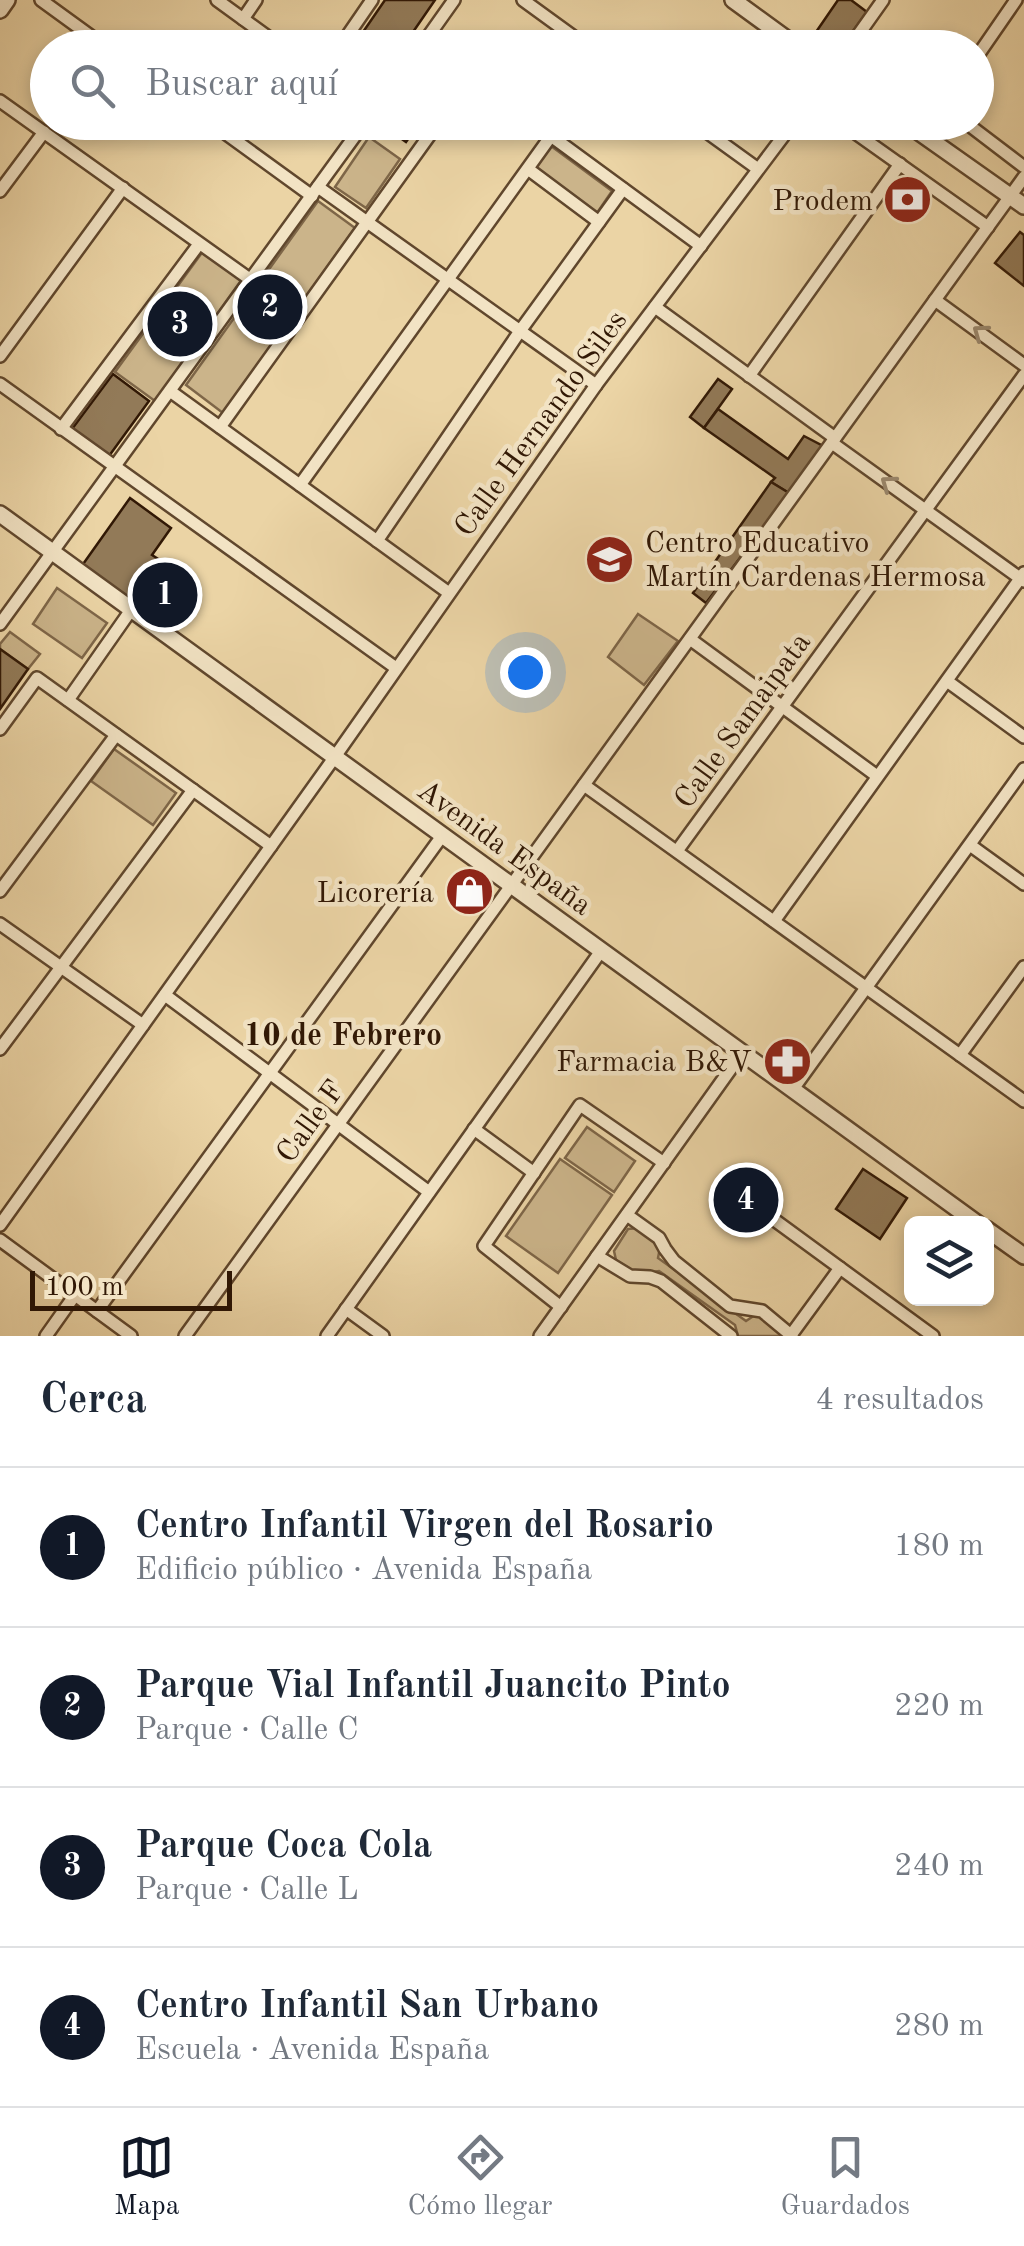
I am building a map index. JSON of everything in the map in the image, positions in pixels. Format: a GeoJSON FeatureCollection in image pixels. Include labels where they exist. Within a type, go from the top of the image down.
{"type":"FeatureCollection","features":[{"type":"Feature","properties":{"kind":"street"},"geometry":{"type":"LineString","coordinates":[[0,10],[7,0]]}},
{"type":"Feature","properties":{"kind":"street"},"geometry":{"type":"LineString","coordinates":[[41,0],[82,30]]}},
{"type":"Feature","properties":{"kind":"street"},"geometry":{"type":"LineString","coordinates":[[217,0],[258,30]]}},
{"type":"Feature","properties":{"kind":"street"},"geometry":{"type":"LineString","coordinates":[[243,19],[256,0]]}},
{"type":"Feature","properties":{"kind":"street"},"geometry":{"type":"LineString","coordinates":[[351,30],[372,0]]}},
{"type":"Feature","properties":{"kind":"street"},"geometry":{"type":"LineString","coordinates":[[434,30],[454,0]]}},
{"type":"Feature","properties":{"kind":"street"},"geometry":{"type":"LineString","coordinates":[[524,0],[565,30]]}},
{"type":"Feature","properties":{"kind":"street"},"geometry":{"type":"LineString","coordinates":[[733,0],[774,30]]}},
{"type":"Feature","properties":{"kind":"street"},"geometry":{"type":"LineString","coordinates":[[864,30],[883,0]]}},
{"type":"Feature","properties":{"kind":"street"},"geometry":{"type":"LineString","coordinates":[[994,32],[1016,0]]}},
{"type":"Feature","properties":{"kind":"street"},"geometry":{"type":"LineString","coordinates":[[0,100],[30,122]]}},
{"type":"Feature","properties":{"kind":"street"},"geometry":{"type":"LineString","coordinates":[[0,191],[38,140]]}},
{"type":"Feature","properties":{"kind":"street"},"geometry":{"type":"LineString","coordinates":[[55,140],[252,280]]}},
{"type":"Feature","properties":{"kind":"street"},"geometry":{"type":"LineString","coordinates":[[237,140],[368,222],[596,386]]}},
{"type":"Feature","properties":{"kind":"street"},"geometry":{"type":"LineString","coordinates":[[0,624],[352,140]]}},
{"type":"Feature","properties":{"kind":"street"},"geometry":{"type":"LineString","coordinates":[[220,427],[426,140]]}},
{"type":"Feature","properties":{"kind":"street"},"geometry":{"type":"LineString","coordinates":[[300,485],[548,140]]}},
{"type":"Feature","properties":{"kind":"street"},"geometry":{"type":"LineString","coordinates":[[557,140],[701,246]]}},
{"type":"Feature","properties":{"kind":"street"},"geometry":{"type":"LineString","coordinates":[[719,140],[758,169]]}},
{"type":"Feature","properties":{"kind":"street","name":"Calle Hernando Siles"},"geometry":{"type":"LineString","coordinates":[[0,1225],[596,386],[780,140]]}},
{"type":"Feature","properties":{"kind":"street"},"geometry":{"type":"LineString","coordinates":[[866,140],[988,227]]}},
{"type":"Feature","properties":{"kind":"street"},"geometry":{"type":"LineString","coordinates":[[931,140],[1024,206]]}},
{"type":"Feature","properties":{"kind":"street"},"geometry":{"type":"LineString","coordinates":[[989,140],[1024,167]]}},
{"type":"Feature","properties":{"kind":"street"},"geometry":{"type":"LineString","coordinates":[[748,376],[900,164]]}},
{"type":"Feature","properties":{"kind":"street"},"geometry":{"type":"LineString","coordinates":[[528,168],[599,222]]}},
{"type":"Feature","properties":{"kind":"street","name":"Calle F"},"geometry":{"type":"LineString","coordinates":[[185,1336],[1024,176]]}},
{"type":"Feature","properties":{"kind":"street"},"geometry":{"type":"LineString","coordinates":[[0,356],[123,188]]}},
{"type":"Feature","properties":{"kind":"street"},"geometry":{"type":"LineString","coordinates":[[377,541],[623,188]]}},
{"type":"Feature","properties":{"kind":"street"},"geometry":{"type":"LineString","coordinates":[[61,430],[199,244]]}},
{"type":"Feature","properties":{"kind":"street"},"geometry":{"type":"LineString","coordinates":[[935,300],[1024,365]]}},
{"type":"Feature","properties":{"kind":"street"},"geometry":{"type":"LineString","coordinates":[[655,307],[926,510],[1023,577],[774,921]]}},
{"type":"Feature","properties":{"kind":"street","name":"Calle Samaipata"},"geometry":{"type":"LineString","coordinates":[[677,851],[1024,375]]}},
{"type":"Feature","properties":{"kind":"street"},"geometry":{"type":"LineString","coordinates":[[0,384],[396,668]]}},
{"type":"Feature","properties":{"kind":"street"},"geometry":{"type":"LineString","coordinates":[[170,391],[449,593]]}},
{"type":"Feature","properties":{"kind":"street","name":"Avenida España"},"geometry":{"type":"LineString","coordinates":[[0,514],[967,1216]]}},
{"type":"Feature","properties":{"kind":"street"},"geometry":{"type":"LineString","coordinates":[[68,700],[132,610]]}},
{"type":"Feature","properties":{"kind":"street"},"geometry":{"type":"LineString","coordinates":[[690,639],[877,776]]}},
{"type":"Feature","properties":{"kind":"street"},"geometry":{"type":"LineString","coordinates":[[0,728],[36,678],[271,846]]}},
{"type":"Feature","properties":{"kind":"street"},"geometry":{"type":"LineString","coordinates":[[947,680],[1024,737]]}},
{"type":"Feature","properties":{"kind":"street"},"geometry":{"type":"LineString","coordinates":[[0,891],[116,735]]}},
{"type":"Feature","properties":{"kind":"street"},"geometry":{"type":"LineString","coordinates":[[793,1089],[1024,769]]}},
{"type":"Feature","properties":{"kind":"street"},"geometry":{"type":"LineString","coordinates":[[584,785],[1024,1102]]}},
{"type":"Feature","properties":{"kind":"street"},"geometry":{"type":"LineString","coordinates":[[0,1049],[192,790]]}},
{"type":"Feature","properties":{"kind":"street"},"geometry":{"type":"LineString","coordinates":[[97,1311],[442,836]]}},
{"type":"Feature","properties":{"kind":"street"},"geometry":{"type":"LineString","coordinates":[[970,845],[1024,884]]}},
{"type":"Feature","properties":{"kind":"street"},"geometry":{"type":"LineString","coordinates":[[0,924],[143,1026]]}},
{"type":"Feature","properties":{"kind":"street"},"geometry":{"type":"LineString","coordinates":[[330,1335],[600,950]]}},
{"type":"Feature","properties":{"kind":"street"},"geometry":{"type":"LineString","coordinates":[[960,1055],[1024,967]]}},
{"type":"Feature","properties":{"kind":"street"},"geometry":{"type":"LineString","coordinates":[[165,995],[429,1192]]}},
{"type":"Feature","properties":{"kind":"street"},"geometry":{"type":"LineString","coordinates":[[540,1336],[742,1053]]}},
{"type":"Feature","properties":{"kind":"street"},"geometry":{"type":"LineString","coordinates":[[561,1306],[484,1246],[580,1105],[664,1163]]}},
{"type":"Feature","properties":{"kind":"street"},"geometry":{"type":"LineString","coordinates":[[474,1129],[534,1173]]}},
{"type":"Feature","properties":{"kind":"street"},"geometry":{"type":"LineString","coordinates":[[626,1215],[660,1238],[674,1261],[730,1306],[762,1311],[792,1336],[840,1268]]}},
{"type":"Feature","properties":{"kind":"street"},"geometry":{"type":"LineString","coordinates":[[769,1216],[934,1336]]}},
{"type":"Feature","properties":{"kind":"street"},"geometry":{"type":"LineString","coordinates":[[994,1235],[1024,1256]]}},
{"type":"Feature","properties":{"kind":"street"},"geometry":{"type":"LineString","coordinates":[[0,1240],[131,1336]]}},
{"type":"Feature","properties":{"kind":"street"},"geometry":{"type":"LineString","coordinates":[[597,1256],[630,1276],[661,1281],[731,1336]]}},
{"type":"Feature","properties":{"kind":"street"},"geometry":{"type":"LineString","coordinates":[[46,1336],[76,1295]]}},
{"type":"Feature","properties":{"kind":"street"},"geometry":{"type":"LineString","coordinates":[[346,1308],[384,1336]]}},
{"type":"Feature","properties":{"kind":"shaded area"},"geometry":{"type":"Polygon","coordinates":[[[367,140],[373,140],[400,159],[366,208],[335,187],[367,140]]]}},
{"type":"Feature","properties":{"kind":"shaded area"},"geometry":{"type":"Polygon","coordinates":[[[551,146],[612,191],[597,213],[534,167],[551,146]]]}},
{"type":"Feature","properties":{"kind":"shaded area"},"geometry":{"type":"Polygon","coordinates":[[[318,201],[355,228],[223,413],[186,385],[318,201]]]}},
{"type":"Feature","properties":{"kind":"shaded area"},"geometry":{"type":"Polygon","coordinates":[[[206,252],[245,275],[155,401],[115,372],[206,252]]]}},
{"type":"Feature","properties":{"kind":"shaded area"},"geometry":{"type":"Polygon","coordinates":[[[57,588],[107,623],[82,658],[33,624],[57,588]]]}},
{"type":"Feature","properties":{"kind":"shaded area"},"geometry":{"type":"Polygon","coordinates":[[[638,614],[678,641],[644,685],[608,657],[638,614]]]}},
{"type":"Feature","properties":{"kind":"shaded area"},"geometry":{"type":"Polygon","coordinates":[[[10,632],[40,654],[28,669],[0,649],[10,632]]]}},
{"type":"Feature","properties":{"kind":"shaded area"},"geometry":{"type":"Polygon","coordinates":[[[114,749],[176,793],[153,825],[91,781],[114,749]]]}},
{"type":"Feature","properties":{"kind":"shaded area"},"geometry":{"type":"Polygon","coordinates":[[[587,1127],[635,1161],[614,1192],[565,1158],[587,1127]]]}},
{"type":"Feature","properties":{"kind":"shaded area"},"geometry":{"type":"Polygon","coordinates":[[[560,1159],[612,1195],[558,1273],[506,1236],[560,1159]]]}},
{"type":"Feature","properties":{"kind":"shaded area"},"geometry":{"type":"Polygon","coordinates":[[[639,1228],[661,1243],[658,1258],[746,1321],[758,1313],[789,1336],[738,1336],[735,1325],[659,1271],[638,1274],[616,1260],[614,1251],[628,1229],[639,1228]]]}},
{"type":"Feature","properties":{"kind":"building"},"geometry":{"type":"Polygon","coordinates":[[[385,0],[435,0],[414,30],[364,30],[385,0]]]}},
{"type":"Feature","properties":{"kind":"building"},"geometry":{"type":"Polygon","coordinates":[[[838,0],[851,0],[867,12],[854,30],[817,30],[838,0]]]}},
{"type":"Feature","properties":{"kind":"building"},"geometry":{"type":"Polygon","coordinates":[[[1020,232],[1024,235],[1024,286],[995,263],[1020,232]]]}},
{"type":"Feature","properties":{"kind":"building"},"geometry":{"type":"Polygon","coordinates":[[[113,374],[149,401],[109,456],[72,429],[113,374]]]}},
{"type":"Feature","properties":{"kind":"building"},"geometry":{"type":"Polygon","coordinates":[[[718,379],[732,389],[704,428],[690,417],[718,379]]]}},
{"type":"Feature","properties":{"kind":"building"},"geometry":{"type":"Polygon","coordinates":[[[718,409],[788,459],[804,436],[823,446],[789,493],[771,482],[775,478],[704,428],[718,409]]]}},
{"type":"Feature","properties":{"kind":"building"},"geometry":{"type":"Polygon","coordinates":[[[771,482],[789,493],[706,603],[693,593],[771,482]]]}},
{"type":"Feature","properties":{"kind":"building"},"geometry":{"type":"Polygon","coordinates":[[[130,498],[171,528],[152,555],[163,562],[133,604],[81,567],[130,498]]]}},
{"type":"Feature","properties":{"kind":"building"},"geometry":{"type":"Polygon","coordinates":[[[0,649],[28,669],[0,709],[0,649]]]}},
{"type":"Feature","properties":{"kind":"building"},"geometry":{"type":"Polygon","coordinates":[[[863,1169],[907,1198],[880,1239],[836,1209],[863,1169]]]}},
{"type":"Feature","properties":{"kind":"place","name":"Prodem"},"geometry":{"type":"Point","coordinates":[908,200]}},
{"type":"Feature","properties":{"kind":"place","name":"Parque Vial Infantil Juancito Pinto"},"geometry":{"type":"Point","coordinates":[270,307]}},
{"type":"Feature","properties":{"kind":"place","name":"Parque Coca Cola"},"geometry":{"type":"Point","coordinates":[180,324]}},
{"type":"Feature","properties":{"kind":"place","name":"Centro Educativo Martín Cardenas Hermosa"},"geometry":{"type":"Point","coordinates":[610,559]}},
{"type":"Feature","properties":{"kind":"place","name":"Centro Infantil Virgen del Rosario"},"geometry":{"type":"Point","coordinates":[165,595]}},
{"type":"Feature","properties":{"kind":"place","name":"Licorería"},"geometry":{"type":"Point","coordinates":[469,892]}},
{"type":"Feature","properties":{"kind":"place","name":"Farmacia B&V"},"geometry":{"type":"Point","coordinates":[787,1061]}},
{"type":"Feature","properties":{"kind":"place","name":"Centro Infantil San Urbano"},"geometry":{"type":"Point","coordinates":[746,1200]}},
{"type":"Feature","properties":{"kind":"district","name":"10 de Febrero"},"geometry":{"type":"Point","coordinates":[343,1034]}}]}
